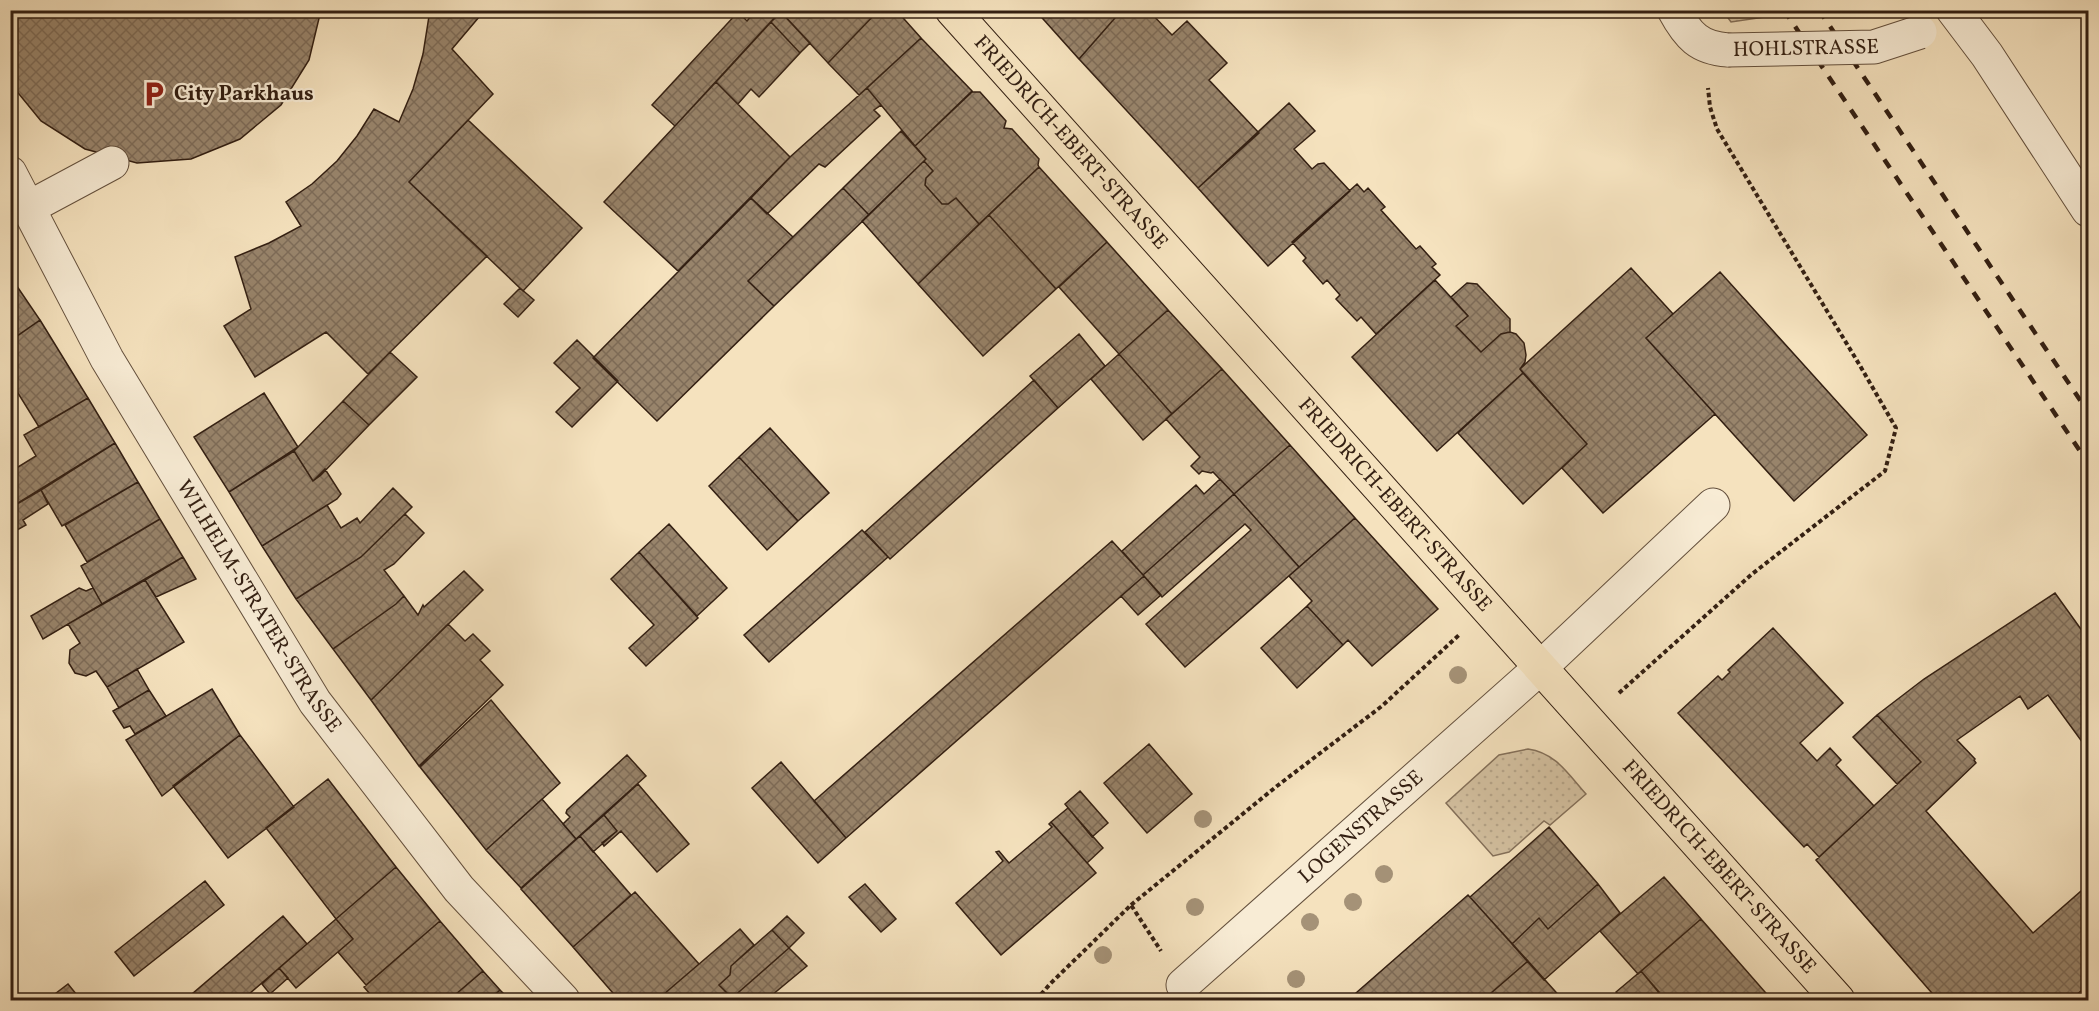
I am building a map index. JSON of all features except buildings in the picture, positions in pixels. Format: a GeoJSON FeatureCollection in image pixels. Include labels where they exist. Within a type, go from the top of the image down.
{"type":"FeatureCollection","features":[{"type":"Feature","properties":{"kind":"main road","name":"FRIEDRICH-EBERT-STRASSE"},"geometry":{"type":"LineString","coordinates":[[952,10],[1838,1000]]}},
{"type":"Feature","properties":{"kind":"street","name":"HOHLSTRASSE"},"geometry":{"type":"LineString","coordinates":[[1674,10],[1684,28],[1716,48],[1874,47],[1920,32],[1944,10]]}},
{"type":"Feature","properties":{"kind":"street"},"geometry":{"type":"LineString","coordinates":[[1953,10],[1987,55],[2088,210]]}},
{"type":"Feature","properties":{"kind":"street"},"geometry":{"type":"LineString","coordinates":[[28,208],[112,163]]}},
{"type":"Feature","properties":{"kind":"street","name":"WILHELM-STRATER-STRASSE"},"geometry":{"type":"LineString","coordinates":[[10,173],[107,359],[315,702],[459,889],[563,1000]]}},
{"type":"Feature","properties":{"kind":"street","name":"LOGENSTRASSE"},"geometry":{"type":"LineString","coordinates":[[1183,985],[1540,668],[1713,505]]}},
{"type":"Feature","properties":{"kind":"path"},"geometry":{"type":"LineString","coordinates":[[1646,669],[1752,574],[1885,471],[1896,428],[1717,129],[1710,107],[1716,48]]}},
{"type":"Feature","properties":{"kind":"path"},"geometry":{"type":"LineString","coordinates":[[1036,1000],[1131,905],[1277,786],[1382,706],[1487,609]]}},
{"type":"Feature","properties":{"kind":"path"},"geometry":{"type":"LineString","coordinates":[[1131,905],[1183,985]]}},
{"type":"Feature","properties":{"kind":"shaded area"},"geometry":{"type":"Polygon","coordinates":[[[1723,11],[1776,11],[1779,15],[1731,22],[1723,11]]]}},
{"type":"Feature","properties":{"kind":"shaded area"},"geometry":{"type":"Polygon","coordinates":[[[1528,749],[1538,751],[1554,760],[1586,794],[1550,825],[1544,821],[1509,852],[1493,856],[1446,803],[1499,755],[1528,749]]]}},
{"type":"Feature","properties":{"kind":"railway"},"geometry":{"type":"LineString","coordinates":[[1784,10],[2088,463]]}},
{"type":"Feature","properties":{"kind":"railway"},"geometry":{"type":"LineString","coordinates":[[1819,10],[2088,412]]}},
{"type":"Feature","properties":{"kind":"place","name":"City Parkhaus"},"geometry":{"type":"Point","coordinates":[154,94]}}]}
